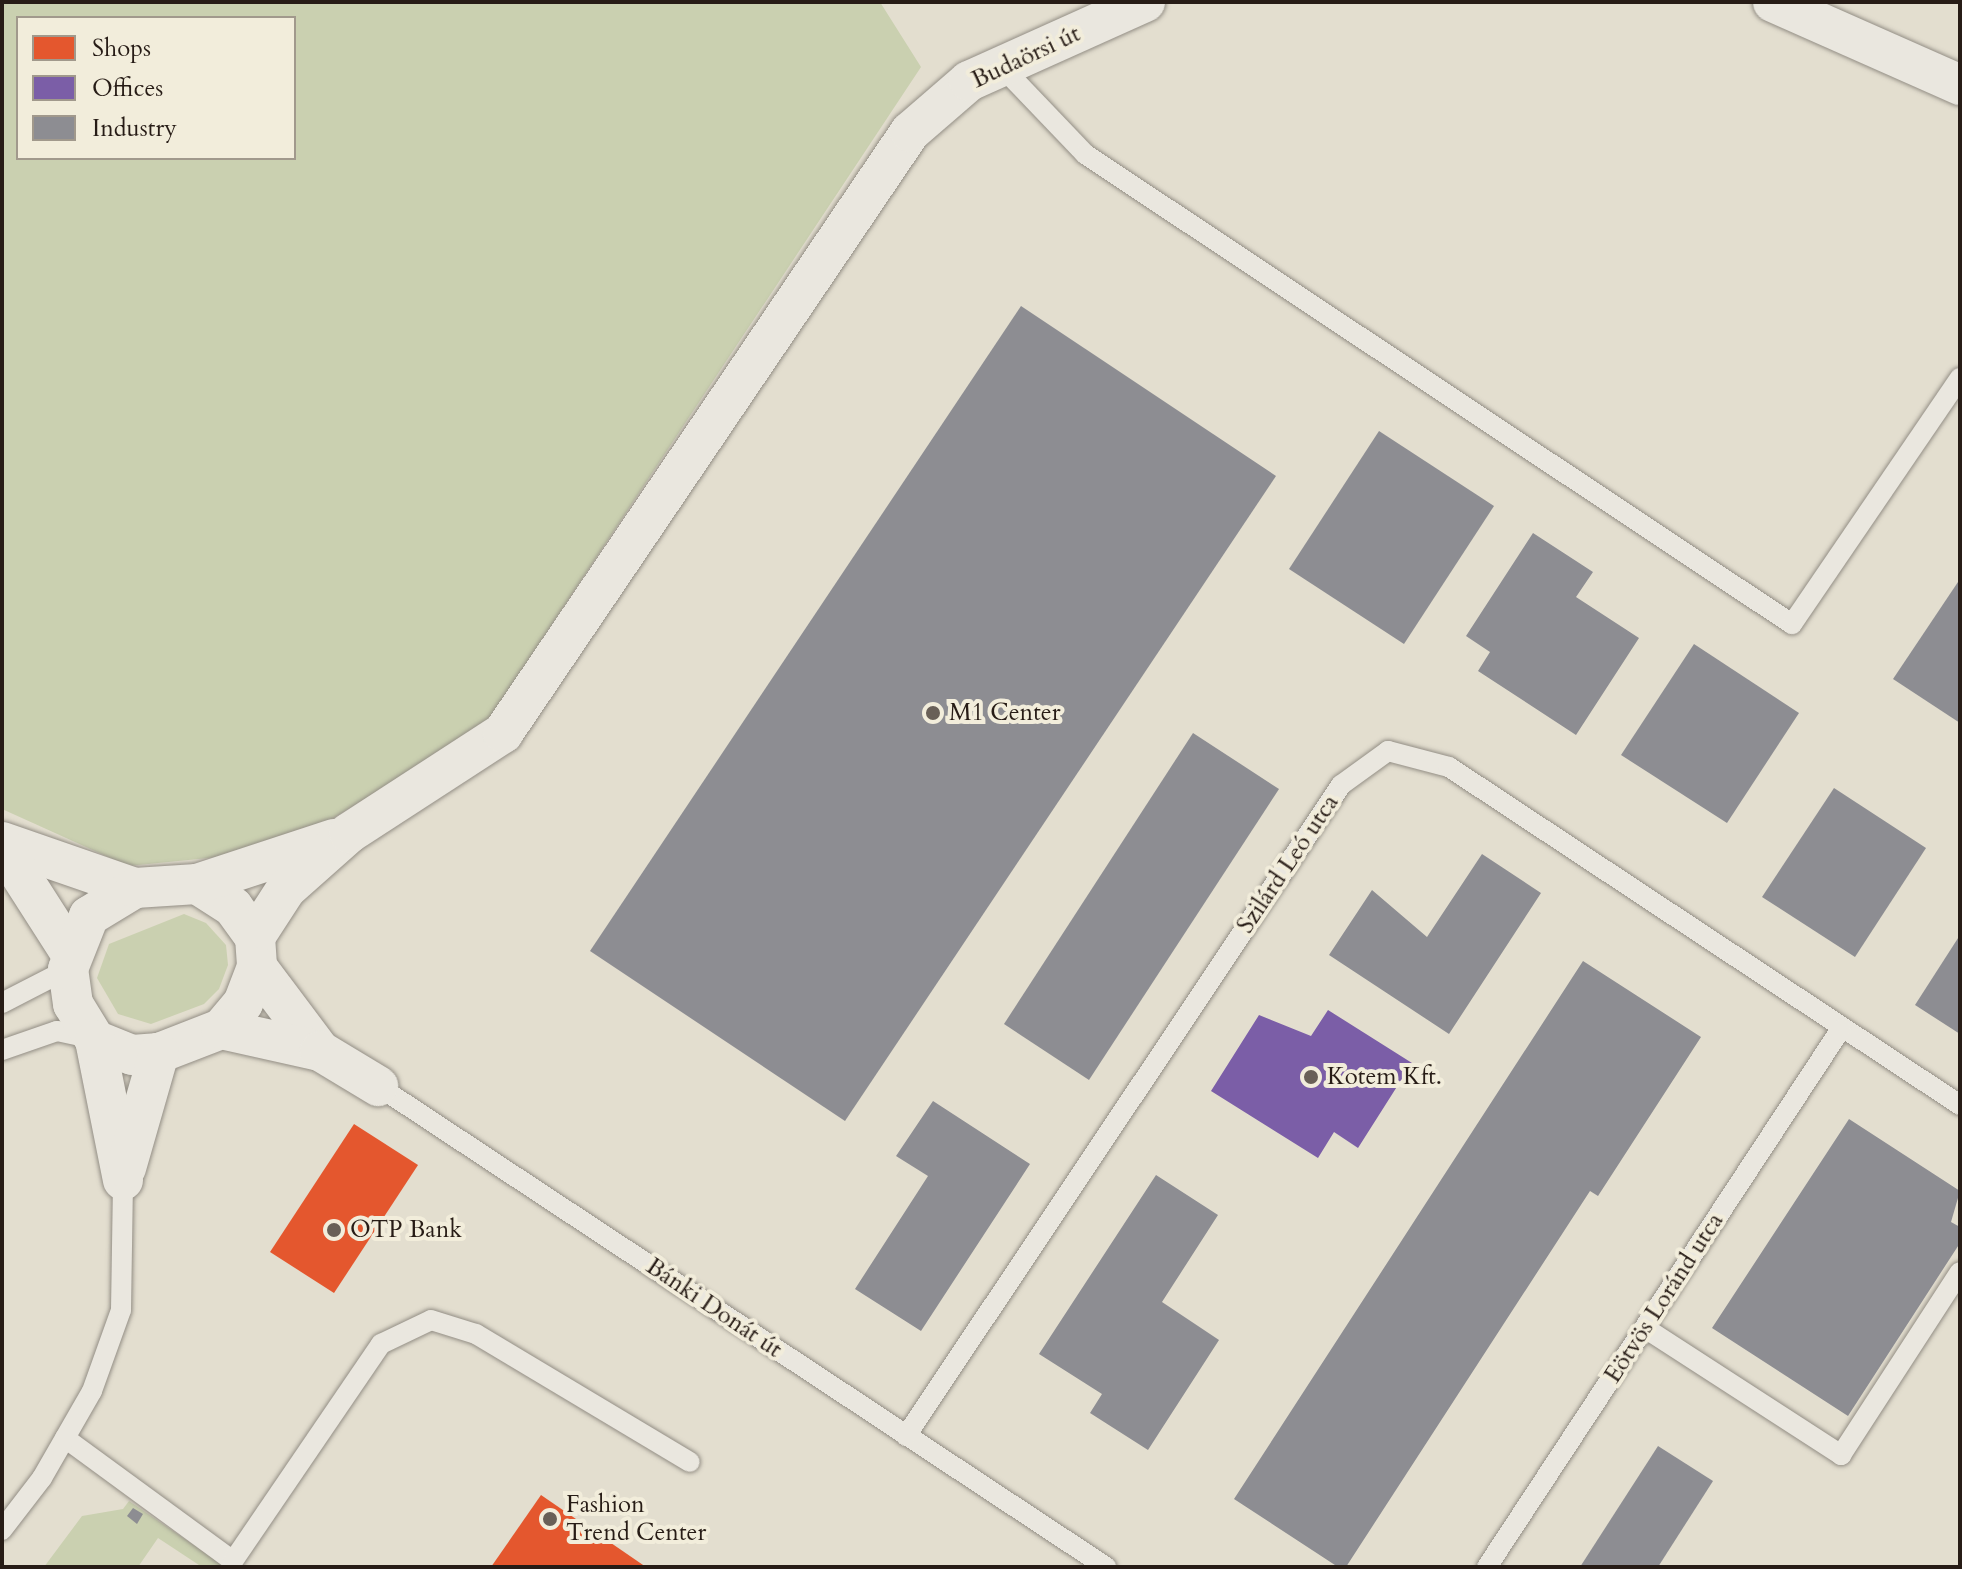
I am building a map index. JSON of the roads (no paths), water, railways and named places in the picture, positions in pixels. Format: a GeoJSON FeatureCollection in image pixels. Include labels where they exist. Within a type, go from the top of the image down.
{"type":"FeatureCollection","features":[{"type":"Feature","properties":{"kind":"street","name":"Budaörsi út"},"geometry":{"type":"LineString","coordinates":[[349,833],[503,733],[910,132],[952,95],[1001,66],[1145,2]]}},
{"type":"Feature","properties":{"kind":"street"},"geometry":{"type":"LineString","coordinates":[[1773,2],[1960,85]]}},
{"type":"Feature","properties":{"kind":"street"},"geometry":{"type":"LineString","coordinates":[[2,844],[135,888],[197,884],[349,833]]}},
{"type":"Feature","properties":{"kind":"street"},"geometry":{"type":"LineString","coordinates":[[95,1040],[132,1055],[159,1053],[221,1029],[243,1003],[256,952],[286,889],[349,833]]}},
{"type":"Feature","properties":{"kind":"street"},"geometry":{"type":"LineString","coordinates":[[2,844],[70,962],[73,1004],[95,1040],[123,1180]]}},
{"type":"Feature","properties":{"kind":"street"},"geometry":{"type":"LineString","coordinates":[[197,884],[233,907],[256,952]]}},
{"type":"Feature","properties":{"kind":"street"},"geometry":{"type":"LineString","coordinates":[[70,962],[89,916],[135,888]]}},
{"type":"Feature","properties":{"kind":"street","name":"Bánki Donát út"},"geometry":{"type":"LineString","coordinates":[[256,952],[320,1051]]}},
{"type":"Feature","properties":{"kind":"street","name":"Bánki Donát út"},"geometry":{"type":"LineString","coordinates":[[221,1029],[320,1051],[378,1086]]}},
{"type":"Feature","properties":{"kind":"street"},"geometry":{"type":"LineString","coordinates":[[123,1180],[159,1053]]}},
{"type":"Feature","properties":{"kind":"lane"},"geometry":{"type":"LineString","coordinates":[[1001,66],[1085,154],[1792,624],[1960,378]]}},
{"type":"Feature","properties":{"kind":"lane","name":"Szilárd Leó utca"},"geometry":{"type":"LineString","coordinates":[[906,1436],[1341,785],[1388,751],[1449,767],[1841,1029]]}},
{"type":"Feature","properties":{"kind":"lane"},"geometry":{"type":"LineString","coordinates":[[2,1003],[70,962]]}},
{"type":"Feature","properties":{"kind":"lane"},"geometry":{"type":"LineString","coordinates":[[1841,1029],[1960,1105]]}},
{"type":"Feature","properties":{"kind":"lane","name":"Eötvös Loránd utca"},"geometry":{"type":"LineString","coordinates":[[1487,1567],[1841,1029]]}},
{"type":"Feature","properties":{"kind":"lane"},"geometry":{"type":"LineString","coordinates":[[2,1050],[57,1031],[95,1040]]}},
{"type":"Feature","properties":{"kind":"lane","name":"Bánki Donát út"},"geometry":{"type":"LineString","coordinates":[[378,1086],[1106,1567]]}},
{"type":"Feature","properties":{"kind":"lane"},"geometry":{"type":"LineString","coordinates":[[2,1530],[65,1438],[92,1391],[121,1310],[123,1180]]}},
{"type":"Feature","properties":{"kind":"lane"},"geometry":{"type":"LineString","coordinates":[[1645,1328],[1841,1455],[1960,1272]]}},
{"type":"Feature","properties":{"kind":"lane"},"geometry":{"type":"LineString","coordinates":[[65,1438],[233,1561],[381,1344],[431,1320],[476,1334],[690,1462]]}},
{"type":"Feature","properties":{"kind":"place","name":"M1 Center"},"geometry":{"type":"Point","coordinates":[933,713]}},
{"type":"Feature","properties":{"kind":"place","name":"Kotem Kft."},"geometry":{"type":"Point","coordinates":[1311,1077]}},
{"type":"Feature","properties":{"kind":"place","name":"OTP Bank"},"geometry":{"type":"Point","coordinates":[334,1230]}},
{"type":"Feature","properties":{"kind":"place","name":"Fashion Trend Center"},"geometry":{"type":"Point","coordinates":[550,1519]}}]}
